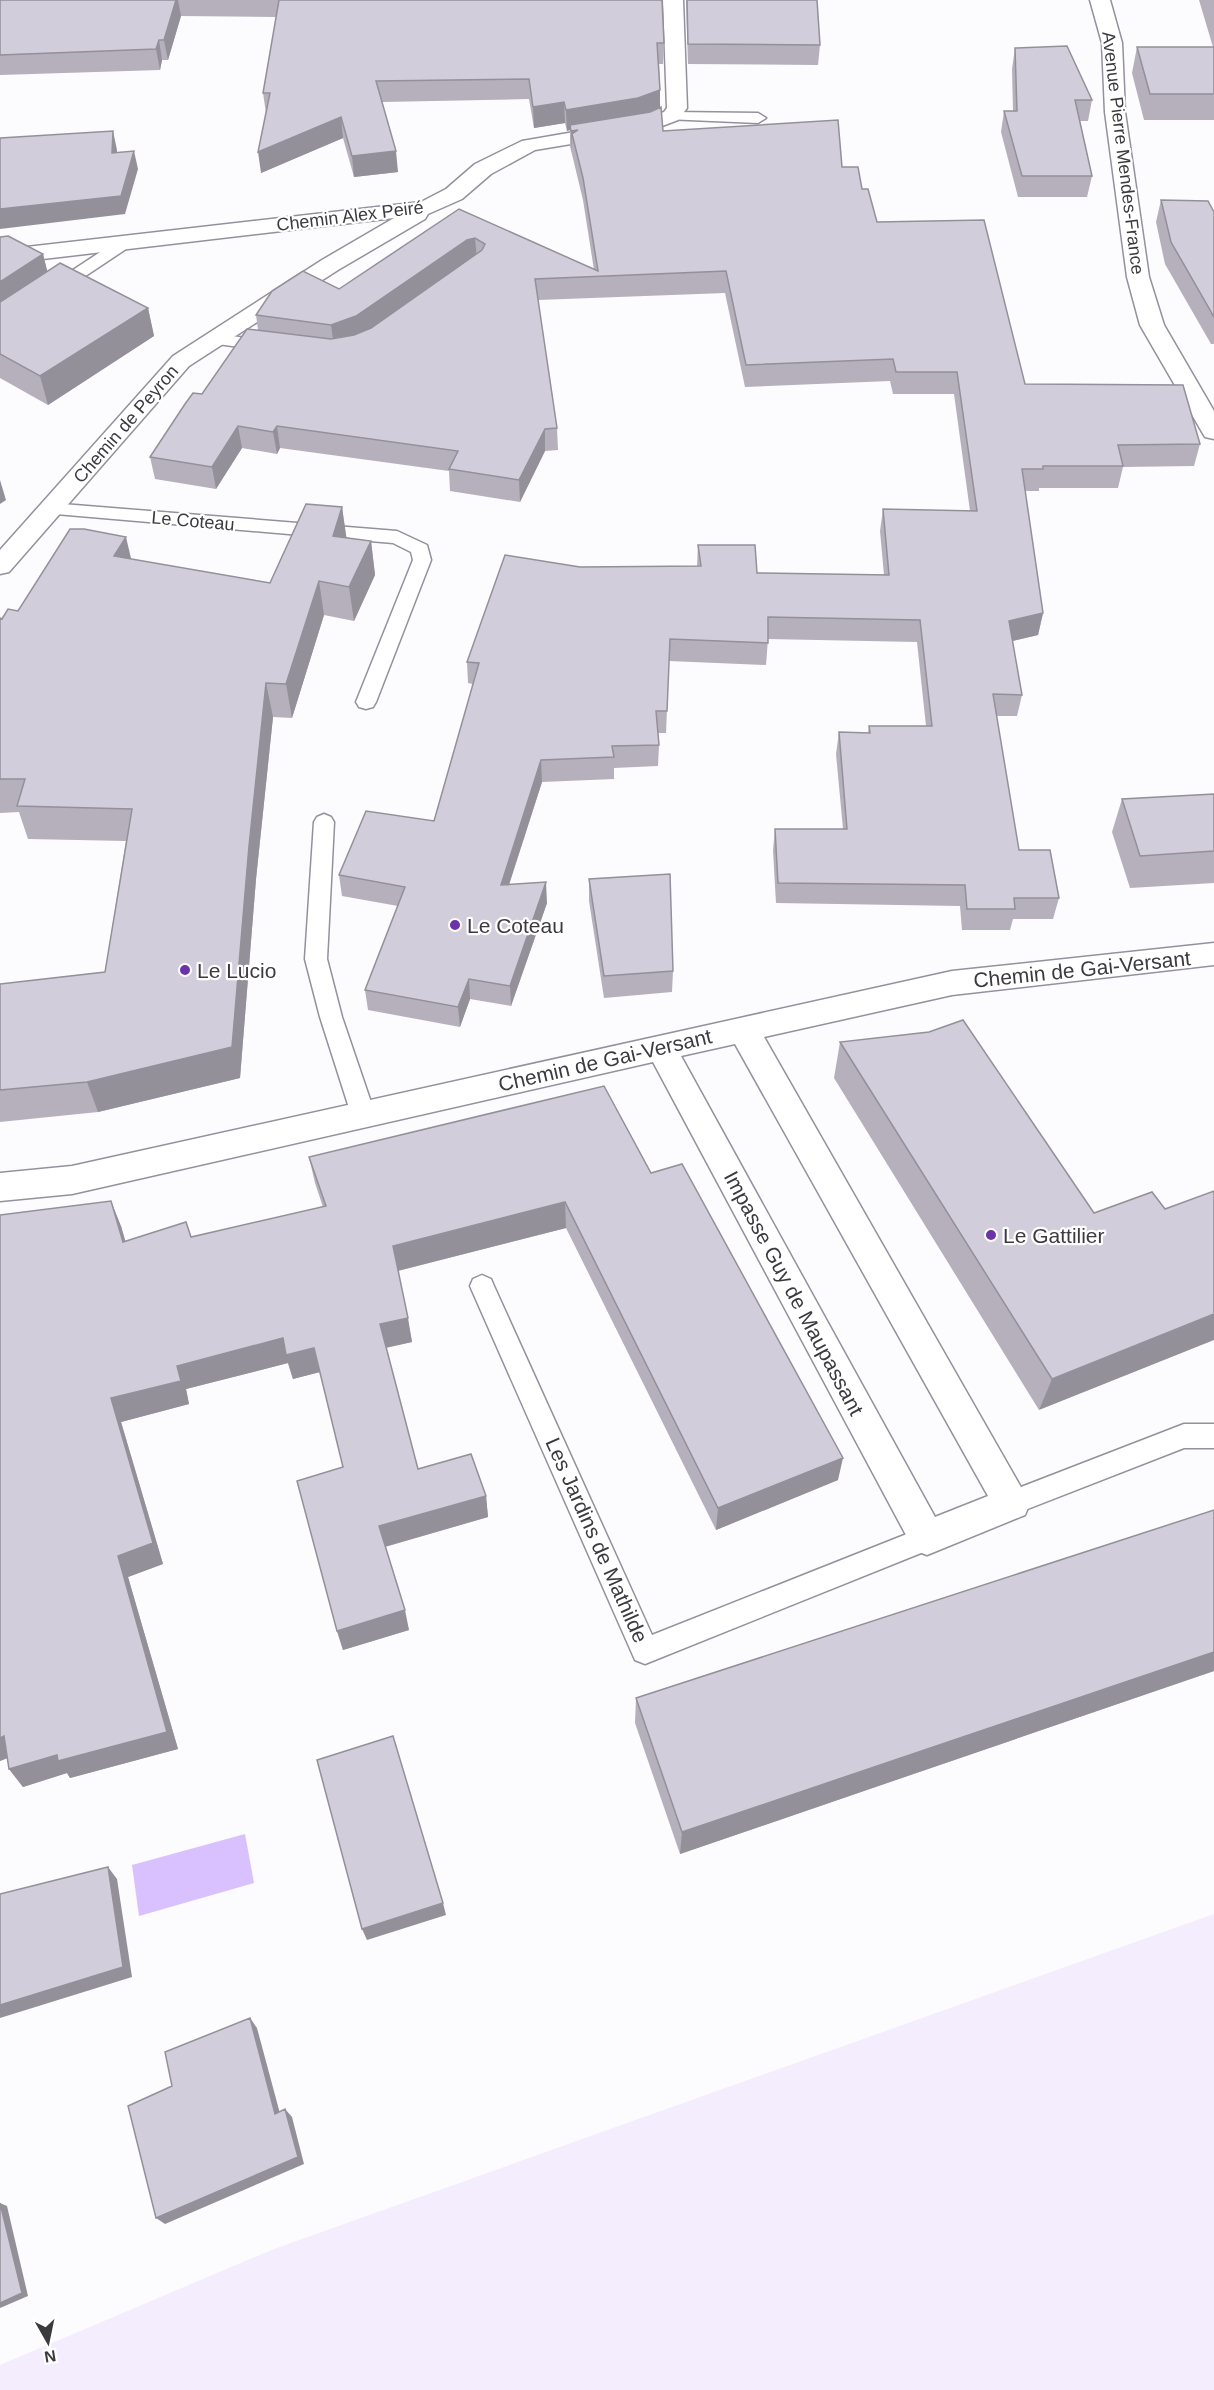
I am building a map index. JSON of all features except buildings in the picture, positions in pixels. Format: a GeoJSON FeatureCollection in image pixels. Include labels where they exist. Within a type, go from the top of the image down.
{"type":"FeatureCollection","features":[{"type":"Feature","properties":{"kind":"street"},"geometry":{"type":"LineString","coordinates":[[671,116],[677,108],[673,0]]}},
{"type":"Feature","properties":{"kind":"street","name":"Avenue Pierre Mendes-France"},"geometry":{"type":"LineString","coordinates":[[1100,0],[1112,43],[1115,112],[1138,277],[1152,326],[1214,432]]}},
{"type":"Feature","properties":{"kind":"street","name":"Chemin Alex Peiré"},"geometry":{"type":"LineString","coordinates":[[0,256],[426,208],[454,194],[483,169],[529,145],[642,127],[671,116]]}},
{"type":"Feature","properties":{"kind":"street","name":"Chemin de Peyron"},"geometry":{"type":"LineString","coordinates":[[0,566],[181,361],[216,339],[321,250],[426,208]]}},
{"type":"Feature","properties":{"kind":"street"},"geometry":{"type":"LineString","coordinates":[[285,224],[321,250]]}},
{"type":"Feature","properties":{"kind":"street","name":"Chemin de Gai-Versant"},"geometry":{"type":"LineString","coordinates":[[0,1187],[72,1180],[952,982],[1214,954]]}},
{"type":"Feature","properties":{"kind":"street"},"geometry":{"type":"LineString","coordinates":[[743,1029],[1012,1503],[927,1538]]}},
{"type":"Feature","properties":{"kind":"street","name":"Impasse Guy de Maupassant"},"geometry":{"type":"LineString","coordinates":[[661,1048],[927,1538]]}},
{"type":"Feature","properties":{"kind":"lane"},"geometry":{"type":"LineString","coordinates":[[671,116],[758,118]]}},
{"type":"Feature","properties":{"kind":"lane"},"geometry":{"type":"LineString","coordinates":[[0,325],[126,242]]}},
{"type":"Feature","properties":{"kind":"lane"},"geometry":{"type":"LineString","coordinates":[[216,339],[287,348]]}},
{"type":"Feature","properties":{"kind":"lane","name":"Le Coteau"},"geometry":{"type":"LineString","coordinates":[[50,509],[397,537],[420,549],[422,560],[366,702]]}},
{"type":"Feature","properties":{"kind":"lane"},"geometry":{"type":"LineString","coordinates":[[324,822],[316,959],[331,1017],[363,1114]]}},
{"type":"Feature","properties":{"kind":"lane","name":"Les Jardins de Mathilde"},"geometry":{"type":"LineString","coordinates":[[482,1286],[645,1651],[927,1538]]}},
{"type":"Feature","properties":{"kind":"lane"},"geometry":{"type":"LineString","coordinates":[[1012,1503],[1184,1436],[1214,1436]]}},
{"type":"Feature","properties":{"kind":"shaded area"},"geometry":{"type":"Polygon","coordinates":[[[245,1834],[254,1883],[139,1916],[132,1865],[245,1834]]]}},
{"type":"Feature","properties":{"kind":"shaded area"},"geometry":{"type":"Polygon","coordinates":[[[1214,1914],[1214,2390],[0,2390],[0,2365],[274,2249],[1214,1914]]]}},
{"type":"Feature","properties":{"kind":"place","name":"Le Coteau"},"geometry":{"type":"Point","coordinates":[455,925]}},
{"type":"Feature","properties":{"kind":"place","name":"Le Lucio"},"geometry":{"type":"Point","coordinates":[185,970]}},
{"type":"Feature","properties":{"kind":"place","name":"Le Gattilier"},"geometry":{"type":"Point","coordinates":[991,1235]}}]}
